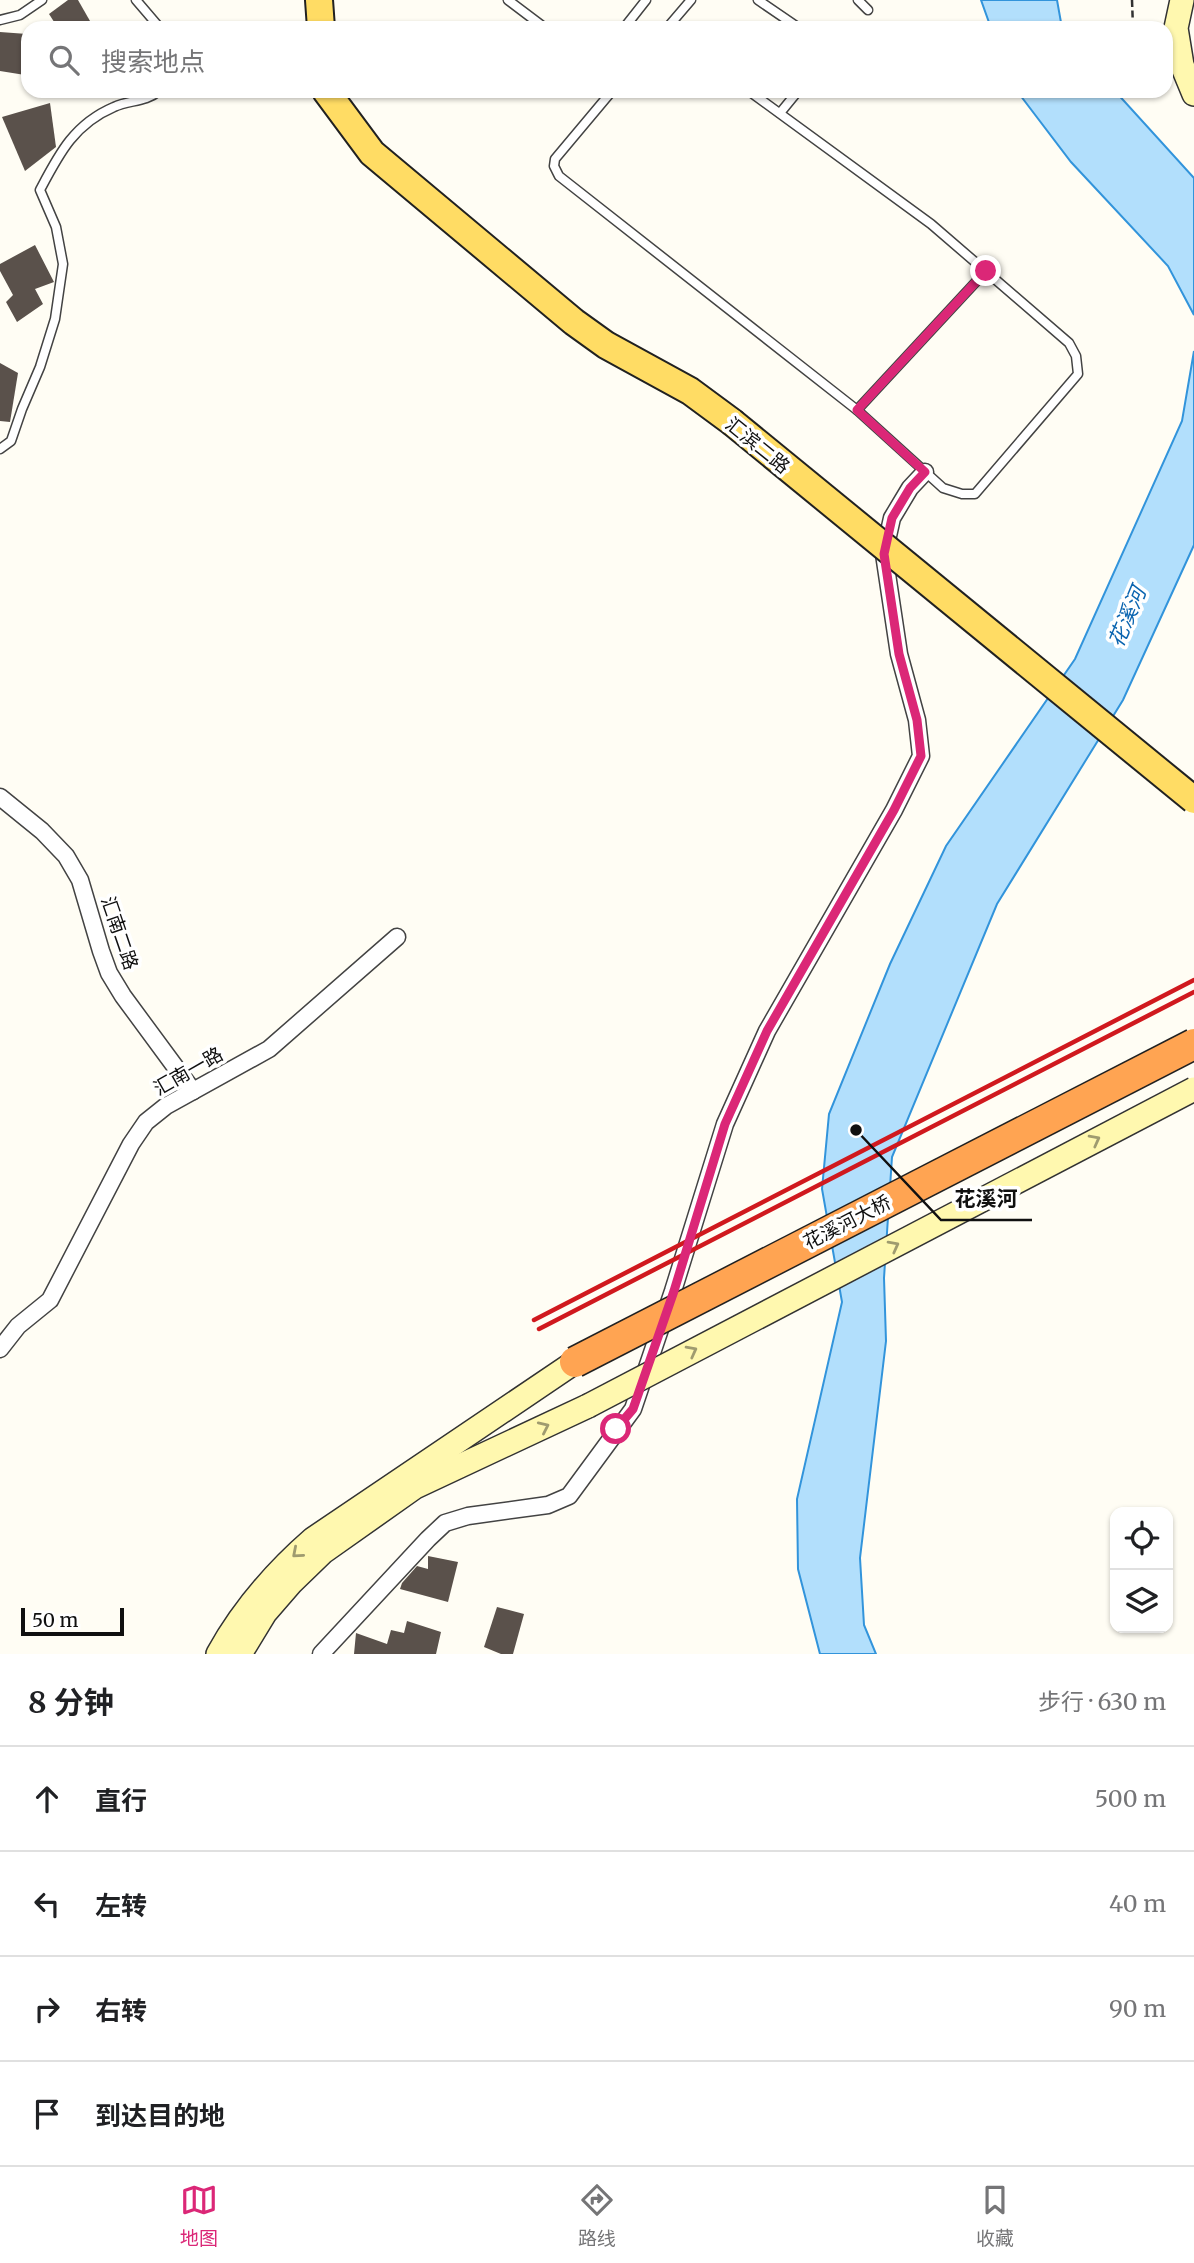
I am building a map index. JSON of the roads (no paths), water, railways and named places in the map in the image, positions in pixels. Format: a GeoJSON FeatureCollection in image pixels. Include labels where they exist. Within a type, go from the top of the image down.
{"type":"FeatureCollection","features":[{"type":"Feature","properties":{"kind":"highway","name":"花溪河大桥"},"geometry":{"type":"LineString","coordinates":[[578,1369],[1194,1044]]}},
{"type":"Feature","properties":{"kind":"highway","name":"花溪河大桥"},"geometry":{"type":"LineString","coordinates":[[578,1369],[1194,1061]]}},
{"type":"Feature","properties":{"kind":"main road"},"geometry":{"type":"LineString","coordinates":[[301,0],[302,21]]}},
{"type":"Feature","properties":{"kind":"main road"},"geometry":{"type":"LineString","coordinates":[[318,0],[320,21]]}},
{"type":"Feature","properties":{"kind":"main road"},"geometry":{"type":"LineString","coordinates":[[1182,0],[1176,29],[1182,65],[1194,94]]}},
{"type":"Feature","properties":{"kind":"main road","name":"汇滨二路"},"geometry":{"type":"LineString","coordinates":[[332,98],[376,149],[577,316],[606,345],[737,417],[1194,779]]}},
{"type":"Feature","properties":{"kind":"main road","name":"汇滨二路"},"geometry":{"type":"LineString","coordinates":[[350,98],[376,149]]}},
{"type":"Feature","properties":{"kind":"main road","name":"汇滨二路"},"geometry":{"type":"LineString","coordinates":[[737,417],[1194,800]]}},
{"type":"Feature","properties":{"kind":"main road"},"geometry":{"type":"LineString","coordinates":[[415,1488],[588,1406],[1194,1089]]}},
{"type":"Feature","properties":{"kind":"main road"},"geometry":{"type":"LineString","coordinates":[[240,1654],[265,1613],[290,1583],[323,1552],[578,1369]]}},
{"type":"Feature","properties":{"kind":"main road"},"geometry":{"type":"LineString","coordinates":[[218,1654],[250,1602],[281,1567],[313,1539],[578,1369]]}},
{"type":"Feature","properties":{"kind":"street"},"geometry":{"type":"LineString","coordinates":[[321,1654],[445,1523],[468,1516],[548,1505],[569,1496],[633,1409],[674,1291],[725,1124],[767,1031],[894,810],[921,756],[917,720],[899,654],[884,554],[892,518],[910,488],[925,472]]}},
{"type":"Feature","properties":{"kind":"street","name":"汇南二路"},"geometry":{"type":"LineString","coordinates":[[0,797],[42,831],[66,856],[80,880],[109,973],[193,1091]]}},
{"type":"Feature","properties":{"kind":"street","name":"汇南一路"},"geometry":{"type":"LineString","coordinates":[[0,1349],[18,1325],[50,1300],[131,1144],[146,1122],[166,1106],[269,1049],[397,937]]}},
{"type":"Feature","properties":{"kind":"lane"},"geometry":{"type":"LineString","coordinates":[[0,20],[20,15],[42,0]]}},
{"type":"Feature","properties":{"kind":"lane"},"geometry":{"type":"LineString","coordinates":[[136,0],[154,21]]}},
{"type":"Feature","properties":{"kind":"lane"},"geometry":{"type":"LineString","coordinates":[[508,0],[536,21]]}},
{"type":"Feature","properties":{"kind":"lane"},"geometry":{"type":"LineString","coordinates":[[673,21],[691,0]]}},
{"type":"Feature","properties":{"kind":"lane"},"geometry":{"type":"LineString","coordinates":[[758,0],[789,21]]}},
{"type":"Feature","properties":{"kind":"lane"},"geometry":{"type":"LineString","coordinates":[[858,0],[868,10]]}},
{"type":"Feature","properties":{"kind":"lane"},"geometry":{"type":"LineString","coordinates":[[629,21],[641,2]]}},
{"type":"Feature","properties":{"kind":"lane"},"geometry":{"type":"LineString","coordinates":[[0,449],[11,441],[40,367],[55,319],[63,264],[56,227],[40,190],[56,160],[79,127],[115,106],[151,98]]}},
{"type":"Feature","properties":{"kind":"lane"},"geometry":{"type":"LineString","coordinates":[[606,98],[555,159],[554,166],[559,176],[857,410],[943,488],[962,494],[975,494],[1078,374],[1076,356],[1069,343],[931,224],[759,98]]}},
{"type":"Feature","properties":{"kind":"lane"},"geometry":{"type":"LineString","coordinates":[[780,113],[792,98]]}},
{"type":"Feature","properties":{"kind":"lane"},"geometry":{"type":"LineString","coordinates":[[857,410],[986,271]]}},
{"type":"Feature","properties":{"kind":"water"},"geometry":{"type":"Polygon","coordinates":[[[981,0],[1057,0],[1061,21],[988,21],[981,0]]]}},
{"type":"Feature","properties":{"kind":"water"},"geometry":{"type":"Polygon","coordinates":[[[1022,98],[1121,98],[1194,178],[1194,315],[1168,266],[1071,162],[1022,98]]]}},
{"type":"Feature","properties":{"kind":"water"},"geometry":{"type":"Polygon","coordinates":[[[1194,351],[1194,545],[1123,700],[997,904],[892,1157],[884,1278],[886,1341],[860,1558],[864,1625],[876,1654],[820,1654],[798,1569],[797,1499],[842,1302],[822,1189],[829,1114],[890,964],[946,846],[1075,659],[1182,421],[1194,351]]]}},
{"type":"Feature","properties":{"kind":"railway"},"geometry":{"type":"LineString","coordinates":[[534,1320],[1194,980]]}},
{"type":"Feature","properties":{"kind":"railway"},"geometry":{"type":"LineString","coordinates":[[539,1329],[1194,992]]}},
{"type":"Feature","properties":{"kind":"place","name":"花溪河"},"geometry":{"type":"Point","coordinates":[856,1130]}}]}
